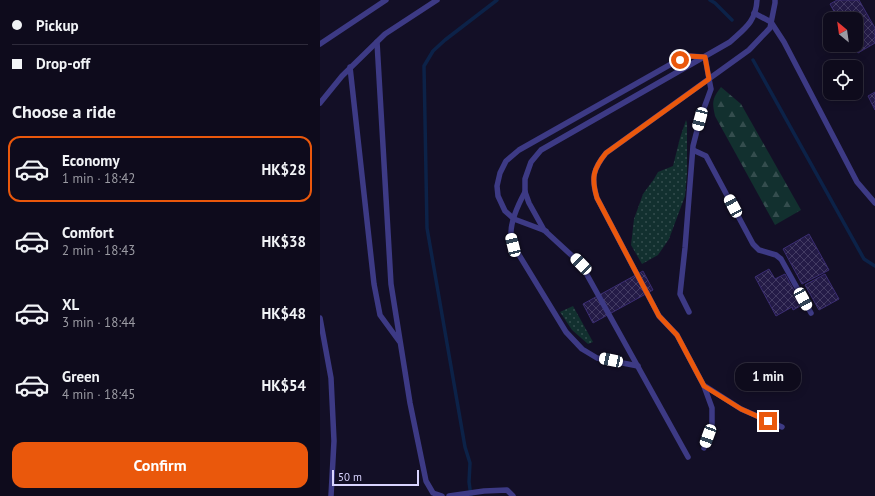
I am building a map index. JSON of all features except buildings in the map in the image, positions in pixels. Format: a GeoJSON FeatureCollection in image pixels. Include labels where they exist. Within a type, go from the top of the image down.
{"type":"FeatureCollection","features":[{"type":"Feature","properties":{"kind":"lane"},"geometry":{"type":"LineString","coordinates":[[320,44],[386,0]]}},
{"type":"Feature","properties":{"kind":"lane"},"geometry":{"type":"LineString","coordinates":[[320,103],[342,76],[385,34],[436,0]]}},
{"type":"Feature","properties":{"kind":"lane"},"geometry":{"type":"LineString","coordinates":[[688,457],[581,264],[546,231],[529,203],[525,192],[525,179],[531,162],[542,150],[730,42],[750,24],[757,7],[757,0]]}},
{"type":"Feature","properties":{"kind":"lane"},"geometry":{"type":"LineString","coordinates":[[704,448],[712,424],[712,408],[704,386],[677,335],[659,316],[597,198],[594,187],[594,173],[598,162],[606,153],[749,50],[770,28],[776,3],[775,0]]}},
{"type":"Feature","properties":{"kind":"lane"},"geometry":{"type":"LineString","coordinates":[[754,13],[771,22],[784,42],[857,182],[875,203]]}},
{"type":"Feature","properties":{"kind":"lane"},"geometry":{"type":"LineString","coordinates":[[377,42],[391,284],[410,403],[426,481],[432,493],[442,496]]}},
{"type":"Feature","properties":{"kind":"lane"},"geometry":{"type":"LineString","coordinates":[[546,231],[514,219],[505,211],[498,196],[497,186],[500,173],[506,161],[519,150],[680,60],[688,56],[705,57]]}},
{"type":"Feature","properties":{"kind":"lane"},"geometry":{"type":"LineString","coordinates":[[689,312],[680,294],[693,150],[700,119],[711,89],[705,57]]}},
{"type":"Feature","properties":{"kind":"lane"},"geometry":{"type":"LineString","coordinates":[[350,68],[374,284],[380,315],[401,343]]}},
{"type":"Feature","properties":{"kind":"lane"},"geometry":{"type":"LineString","coordinates":[[693,150],[706,156],[753,244],[759,250],[776,255],[781,259],[810,313]]}},
{"type":"Feature","properties":{"kind":"lane"},"geometry":{"type":"LineString","coordinates":[[525,192],[518,205],[514,219],[511,235],[513,245],[566,332],[582,349],[597,358],[638,366]]}},
{"type":"Feature","properties":{"kind":"lane"},"geometry":{"type":"LineString","coordinates":[[320,318],[331,378],[334,441],[331,496]]}},
{"type":"Feature","properties":{"kind":"lane"},"geometry":{"type":"LineString","coordinates":[[704,386],[741,409],[782,427]]}},
{"type":"Feature","properties":{"kind":"lane"},"geometry":{"type":"LineString","coordinates":[[449,496],[484,491],[507,490],[513,496]]}},
{"type":"Feature","properties":{"kind":"green space"},"geometry":{"type":"Polygon","coordinates":[[[721,87],[741,104],[801,210],[775,225],[715,116],[713,107],[714,101],[721,87]]]}},
{"type":"Feature","properties":{"kind":"green space"},"geometry":{"type":"Polygon","coordinates":[[[686,120],[687,173],[685,196],[669,239],[658,255],[642,264],[631,245],[634,219],[643,194],[658,172],[673,166],[686,120]]]}},
{"type":"Feature","properties":{"kind":"green space"},"geometry":{"type":"Polygon","coordinates":[[[573,306],[593,342],[588,344],[572,330],[560,312],[573,306]]]}},
{"type":"Feature","properties":{"kind":"waterway"},"geometry":{"type":"LineString","coordinates":[[471,496],[469,482],[470,463],[465,447],[427,228],[424,66],[433,51],[445,40],[497,0]]}},
{"type":"Feature","properties":{"kind":"waterway"},"geometry":{"type":"LineString","coordinates":[[710,0],[732,20]]}},
{"type":"Feature","properties":{"kind":"waterway"},"geometry":{"type":"LineString","coordinates":[[753,60],[864,259],[875,266]]}},
{"type":"Feature","properties":{"kind":"route"},"geometry":{"type":"LineString","coordinates":[[680,60],[688,56],[705,57],[709,79],[606,153],[598,162],[594,173],[594,187],[597,198],[659,316],[677,335],[704,386],[741,409],[768,421]]}}]}
